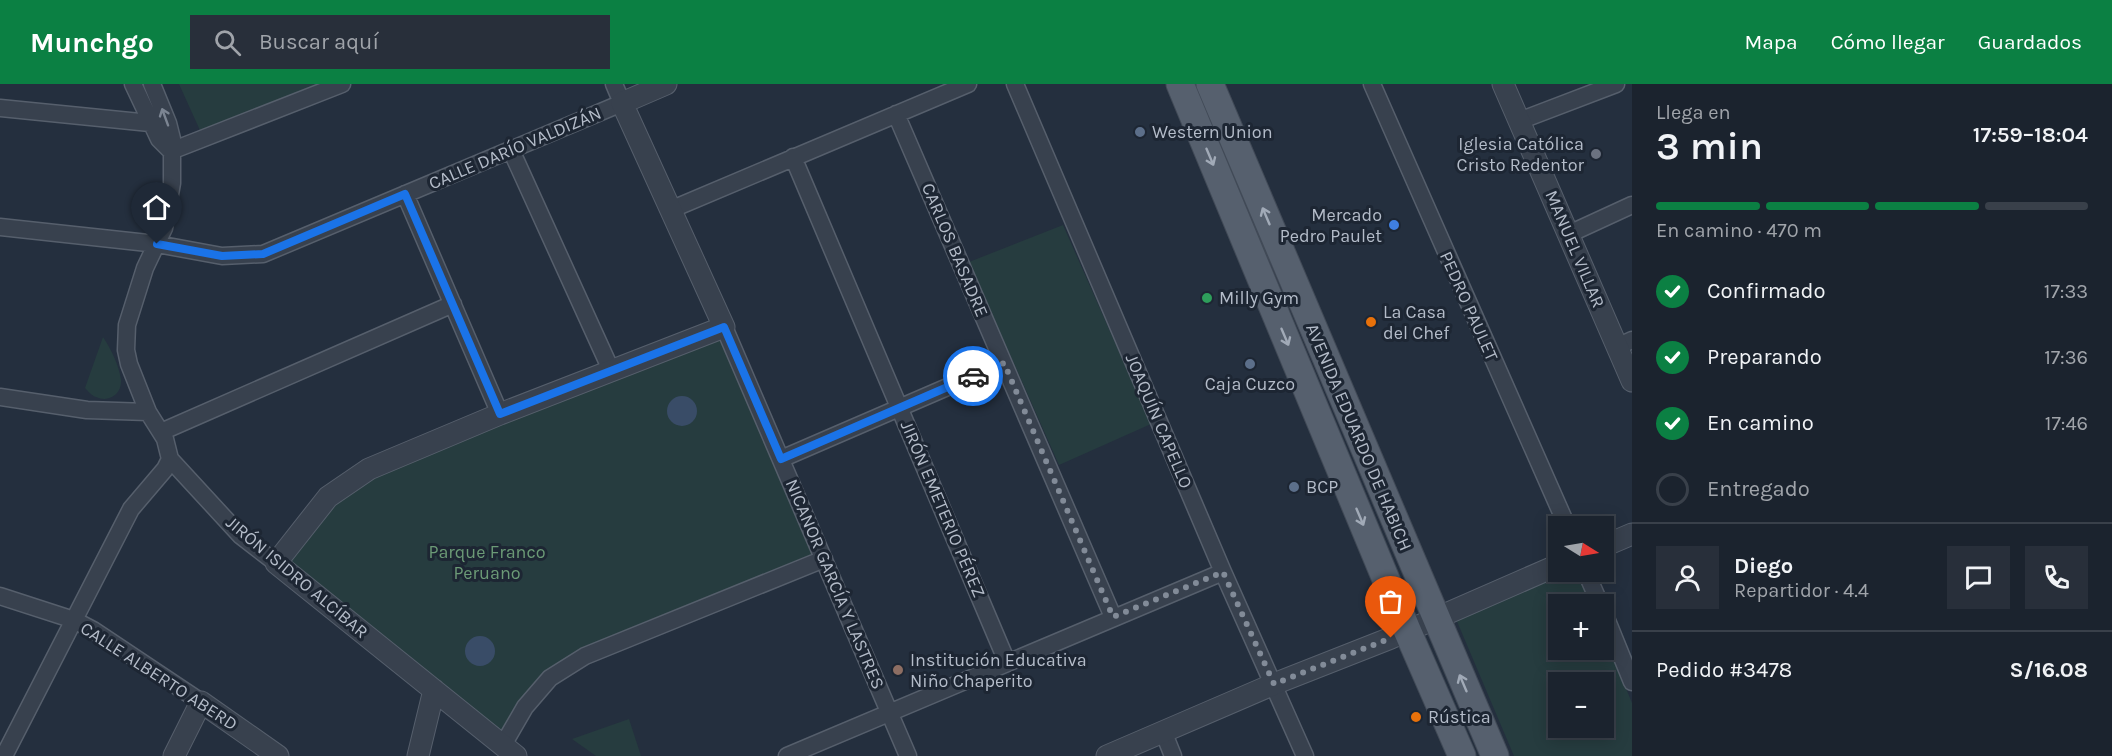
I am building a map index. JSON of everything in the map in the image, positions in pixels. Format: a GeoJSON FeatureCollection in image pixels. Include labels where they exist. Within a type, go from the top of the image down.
{"type":"FeatureCollection","features":[{"type":"Feature","properties":{"kind":"main road","name":"AVENIDA EDUARDO DE HABICH"},"geometry":{"type":"LineString","coordinates":[[1180,84],[1407,630],[1462,756]]}},
{"type":"Feature","properties":{"kind":"main road","name":"AVENIDA EDUARDO DE HABICH"},"geometry":{"type":"LineString","coordinates":[[1210,84],[1495,756]]}},
{"type":"Feature","properties":{"kind":"street"},"geometry":{"type":"LineString","coordinates":[[133,84],[150,123],[159,139],[171,152],[342,84]]}},
{"type":"Feature","properties":{"kind":"street","name":"JIRÓN ISIDRO ALCÍBAR"},"geometry":{"type":"LineString","coordinates":[[152,84],[172,139],[172,183],[164,228],[145,268],[127,325],[126,350],[129,364],[148,412],[161,432],[170,459],[241,536],[509,751]]}},
{"type":"Feature","properties":{"kind":"street","name":"CALLE DARÍO VALDIZÁN"},"geometry":{"type":"LineString","coordinates":[[0,227],[157,244],[222,256],[263,254],[511,150],[618,93],[666,84]]}},
{"type":"Feature","properties":{"kind":"street"},"geometry":{"type":"LineString","coordinates":[[670,210],[968,84]]}},
{"type":"Feature","properties":{"kind":"street","name":"JOAQUÍN CAPELLO"},"geometry":{"type":"LineString","coordinates":[[1015,84],[1223,572],[1305,756]]}},
{"type":"Feature","properties":{"kind":"street","name":"PEDRO PAULET"},"geometry":{"type":"LineString","coordinates":[[1372,84],[1563,516]]}},
{"type":"Feature","properties":{"kind":"street","name":"MANUEL VILLAR"},"geometry":{"type":"LineString","coordinates":[[1503,84],[1569,234],[1625,344],[1632,381]]}},
{"type":"Feature","properties":{"kind":"street"},"geometry":{"type":"LineString","coordinates":[[1519,122],[1616,84]]}},
{"type":"Feature","properties":{"kind":"street","name":"NICANOR GARCÍA Y LASTRES"},"geometry":{"type":"LineString","coordinates":[[618,93],[724,327],[908,756]]}},
{"type":"Feature","properties":{"kind":"street"},"geometry":{"type":"LineString","coordinates":[[0,108],[150,123]]}},
{"type":"Feature","properties":{"kind":"street","name":"CARLOS BASADRE"},"geometry":{"type":"LineString","coordinates":[[896,114],[1113,617]]}},
{"type":"Feature","properties":{"kind":"street"},"geometry":{"type":"LineString","coordinates":[[511,150],[611,370]]}},
{"type":"Feature","properties":{"kind":"street","name":"JIRÓN EMETERIO PÉREZ"},"geometry":{"type":"LineString","coordinates":[[793,158],[1007,662]]}},
{"type":"Feature","properties":{"kind":"street"},"geometry":{"type":"LineString","coordinates":[[405,194],[500,414]]}},
{"type":"Feature","properties":{"kind":"street"},"geometry":{"type":"LineString","coordinates":[[1569,234],[1632,205]]}},
{"type":"Feature","properties":{"kind":"street"},"geometry":{"type":"LineString","coordinates":[[161,432],[453,304]]}},
{"type":"Feature","properties":{"kind":"street"},"geometry":{"type":"LineString","coordinates":[[276,563],[328,497],[369,469],[500,414],[724,327]]}},
{"type":"Feature","properties":{"kind":"street"},"geometry":{"type":"LineString","coordinates":[[781,459],[1004,363]]}},
{"type":"Feature","properties":{"kind":"street"},"geometry":{"type":"LineString","coordinates":[[0,397],[87,410],[148,412]]}},
{"type":"Feature","properties":{"kind":"street"},"geometry":{"type":"LineString","coordinates":[[4,756],[131,509],[165,469],[170,459]]}},
{"type":"Feature","properties":{"kind":"street"},"geometry":{"type":"LineString","coordinates":[[1614,542],[1632,534]]}},
{"type":"Feature","properties":{"kind":"street"},"geometry":{"type":"LineString","coordinates":[[509,751],[525,707],[550,678],[585,656],[824,559]]}},
{"type":"Feature","properties":{"kind":"street"},"geometry":{"type":"LineString","coordinates":[[1107,756],[1548,569]]}},
{"type":"Feature","properties":{"kind":"street"},"geometry":{"type":"LineString","coordinates":[[787,756],[1223,572]]}},
{"type":"Feature","properties":{"kind":"street","name":"CALLE ALBERTO ABERD"},"geometry":{"type":"LineString","coordinates":[[0,596],[74,620],[93,630],[276,755]]}},
{"type":"Feature","properties":{"kind":"street"},"geometry":{"type":"LineString","coordinates":[[1614,638],[1632,682]]}},
{"type":"Feature","properties":{"kind":"street"},"geometry":{"type":"LineString","coordinates":[[418,756],[434,690]]}},
{"type":"Feature","properties":{"kind":"street"},"geometry":{"type":"LineString","coordinates":[[174,756],[201,702]]}},
{"type":"Feature","properties":{"kind":"street"},"geometry":{"type":"LineString","coordinates":[[1163,731],[1173,756]]}},
{"type":"Feature","properties":{"kind":"green space"},"geometry":{"type":"Polygon","coordinates":[[[179,84],[327,84],[203,137],[179,84]]]}},
{"type":"Feature","properties":{"kind":"green space"},"geometry":{"type":"Polygon","coordinates":[[[1063,225],[1151,424],[1059,465],[969,262],[1063,225]]]}},
{"type":"Feature","properties":{"kind":"green space","name":"Parque Franco Peruano"},"geometry":{"type":"Polygon","coordinates":[[[724,327],[824,559],[550,678],[503,745],[276,563],[328,497],[724,327]]]}},
{"type":"Feature","properties":{"kind":"green space"},"geometry":{"type":"Polygon","coordinates":[[[103,337],[114,357],[121,380],[117,393],[106,399],[95,396],[85,388],[103,337]]]}},
{"type":"Feature","properties":{"kind":"green space"},"geometry":{"type":"Polygon","coordinates":[[[1548,577],[1548,582],[1581,582],[1586,594],[1548,594],[1548,660],[1614,659],[1632,703],[1632,756],[1514,756],[1456,619],[1548,577]]]}},
{"type":"Feature","properties":{"kind":"green space"},"geometry":{"type":"Polygon","coordinates":[[[629,719],[641,756],[596,756],[572,739],[629,719]]]}},
{"type":"Feature","properties":{"kind":"water"},"geometry":{"type":"Polygon","coordinates":[[[682,396],[693,400],[697,411],[693,422],[682,426],[671,422],[667,411],[671,400],[682,396]]]}},
{"type":"Feature","properties":{"kind":"water"},"geometry":{"type":"Polygon","coordinates":[[[480,636],[491,640],[495,651],[491,662],[480,666],[469,662],[465,651],[469,640],[480,636]]]}},
{"type":"Feature","properties":{"kind":"way so far"},"geometry":{"type":"LineString","coordinates":[[973,376],[1004,363],[1113,617],[1223,572],[1274,684],[1391,638]]}},
{"type":"Feature","properties":{"kind":"place","name":"Western Union"},"geometry":{"type":"Point","coordinates":[1140,132]}},
{"type":"Feature","properties":{"kind":"place","name":"Iglesia Católica Cristo Redentor"},"geometry":{"type":"Point","coordinates":[1596,154]}},
{"type":"Feature","properties":{"kind":"place","name":"Mercado Pedro Paulet"},"geometry":{"type":"Point","coordinates":[1394,225]}},
{"type":"Feature","properties":{"kind":"place","name":"Milly Gym"},"geometry":{"type":"Point","coordinates":[1207,298]}},
{"type":"Feature","properties":{"kind":"place","name":"La Casa del Chef"},"geometry":{"type":"Point","coordinates":[1371,322]}},
{"type":"Feature","properties":{"kind":"place","name":"Caja Cuzco"},"geometry":{"type":"Point","coordinates":[1250,364]}},
{"type":"Feature","properties":{"kind":"place","name":"BCP"},"geometry":{"type":"Point","coordinates":[1294,487]}},
{"type":"Feature","properties":{"kind":"place","name":"Institución Educativa Niño Chaperito"},"geometry":{"type":"Point","coordinates":[898,670]}},
{"type":"Feature","properties":{"kind":"place","name":"Rústica"},"geometry":{"type":"Point","coordinates":[1416,717]}},
{"type":"Feature","properties":{"kind":"route"},"geometry":{"type":"LineString","coordinates":[[157,244],[222,256],[263,254],[405,194],[500,414],[724,327],[781,459],[973,376]]}}]}
